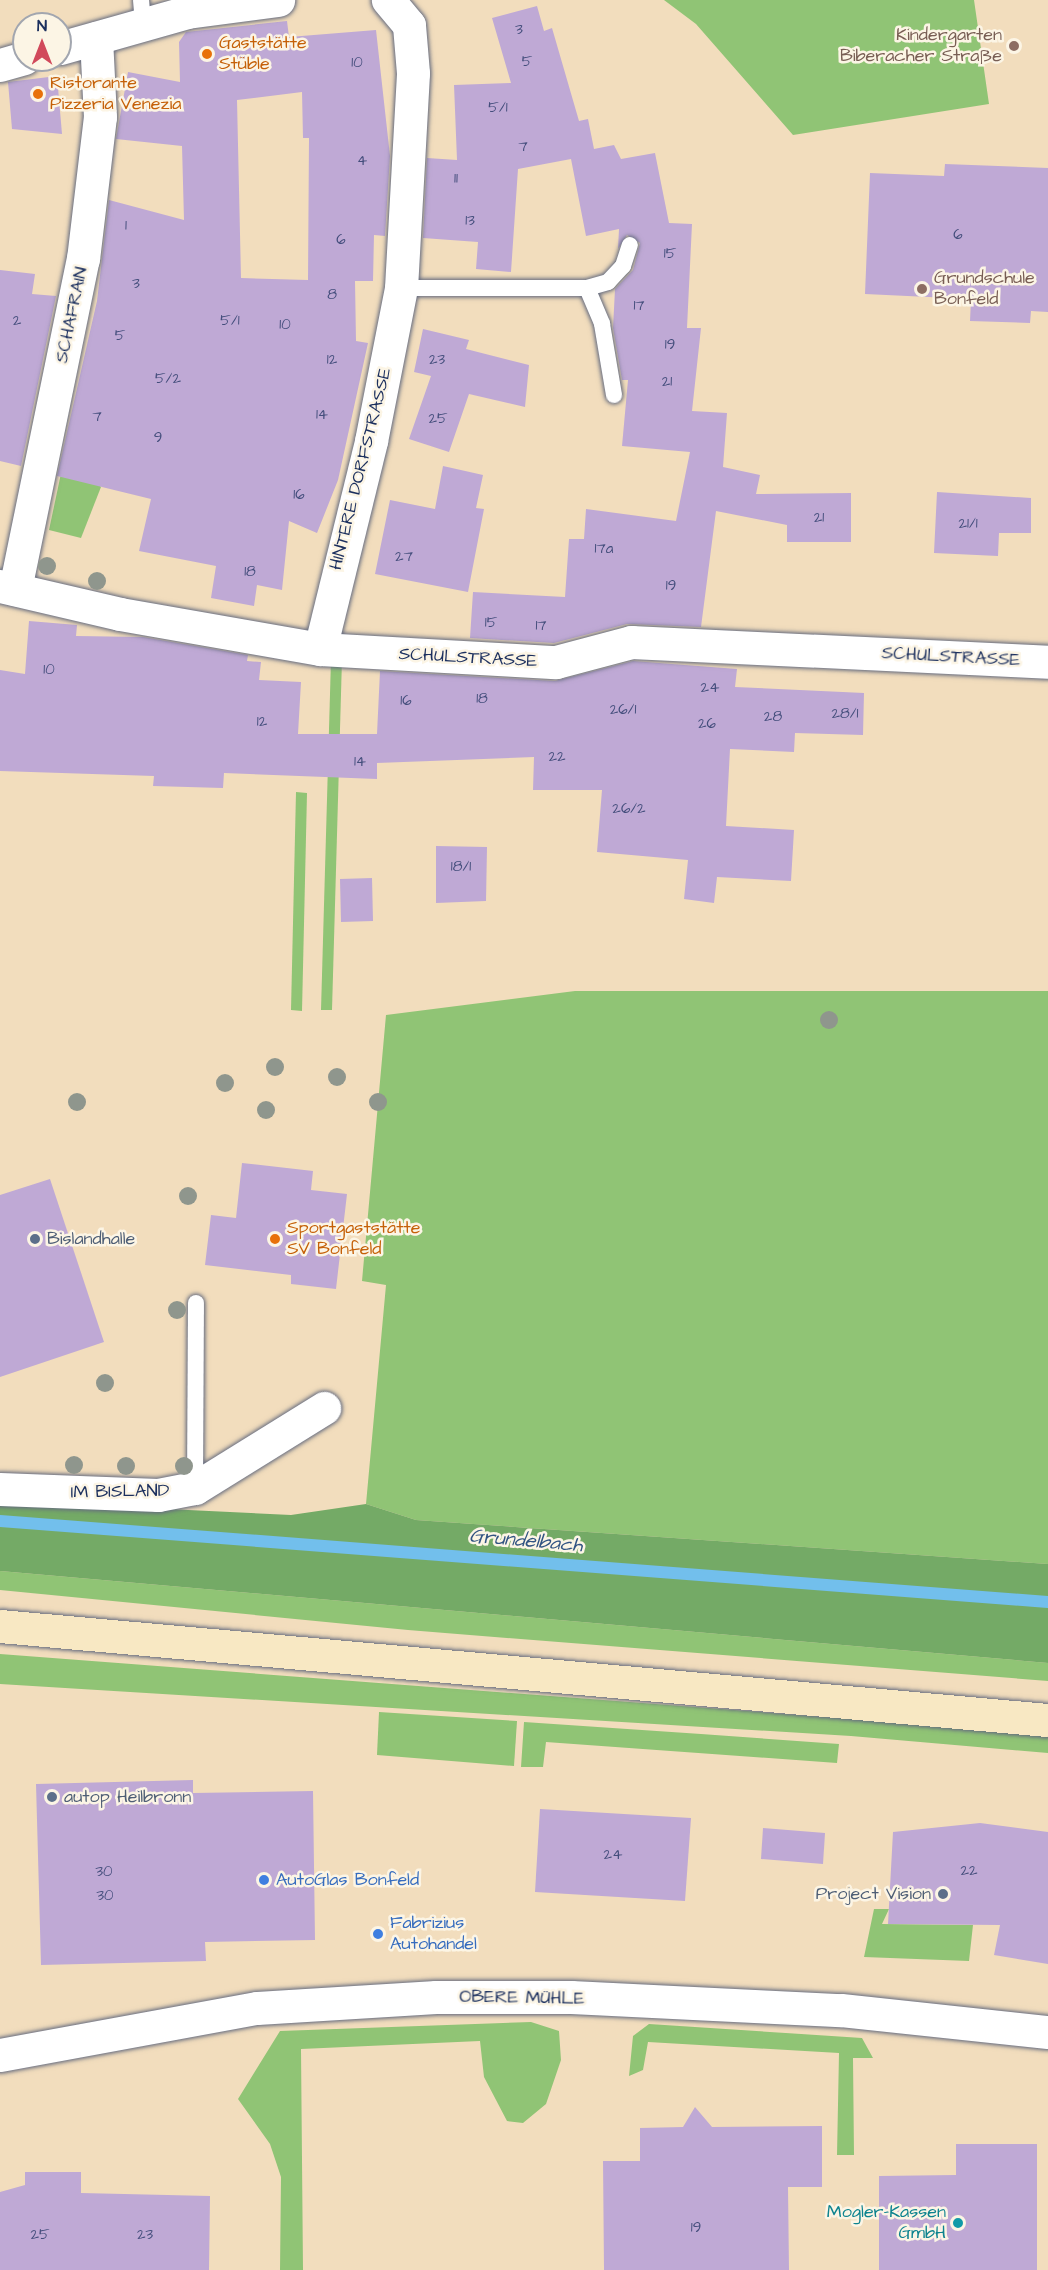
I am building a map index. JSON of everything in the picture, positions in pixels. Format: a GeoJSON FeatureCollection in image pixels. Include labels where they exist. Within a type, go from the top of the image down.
{"type":"FeatureCollection","features":[{"type":"Feature","properties":{"kind":"main road"},"geometry":{"type":"LineString","coordinates":[[0,1626],[1048,1720]]}},
{"type":"Feature","properties":{"kind":"street"},"geometry":{"type":"LineString","coordinates":[[72,45],[96,38],[142,12],[278,0]]}},
{"type":"Feature","properties":{"kind":"street","name":"HINTERE DORFSTRASSE"},"geometry":{"type":"LineString","coordinates":[[320,649],[371,441],[401,288],[413,73],[409,25],[389,0]]}},
{"type":"Feature","properties":{"kind":"street","name":"SCHAFRAIN"},"geometry":{"type":"LineString","coordinates":[[7,587],[83,259],[100,117],[96,38]]}},
{"type":"Feature","properties":{"kind":"street","name":"SCHULSTRASSE"},"geometry":{"type":"LineString","coordinates":[[7,587],[120,614],[320,649],[556,662],[631,642],[1048,662]]}},
{"type":"Feature","properties":{"kind":"street","name":"IM BISLAND"},"geometry":{"type":"LineString","coordinates":[[0,1489],[158,1495],[195,1488],[324,1408]]}},
{"type":"Feature","properties":{"kind":"street","name":"OBERE MÜHLE"},"geometry":{"type":"LineString","coordinates":[[0,2055],[257,2008],[436,1997],[571,1997],[829,2010],[1048,2032]]}},
{"type":"Feature","properties":{"kind":"lane"},"geometry":{"type":"LineString","coordinates":[[401,288],[587,288],[608,282],[623,266],[630,245]]}},
{"type":"Feature","properties":{"kind":"lane"},"geometry":{"type":"LineString","coordinates":[[587,288],[602,324],[614,395]]}},
{"type":"Feature","properties":{"kind":"lane"},"geometry":{"type":"LineString","coordinates":[[195,1488],[196,1303]]}},
{"type":"Feature","properties":{"kind":"green space"},"geometry":{"type":"Polygon","coordinates":[[[664,0],[974,0],[989,104],[793,135],[696,24],[664,0]]]}},
{"type":"Feature","properties":{"kind":"green space"},"geometry":{"type":"Polygon","coordinates":[[[67,445],[101,487],[81,538],[49,530],[67,445]]]}},
{"type":"Feature","properties":{"kind":"green space"},"geometry":{"type":"Polygon","coordinates":[[[331,659],[342,659],[332,1010],[321,1010],[331,659]]]}},
{"type":"Feature","properties":{"kind":"green space"},"geometry":{"type":"Polygon","coordinates":[[[296,792],[307,793],[302,1011],[291,1010],[296,792]]]}},
{"type":"Feature","properties":{"kind":"green space"},"geometry":{"type":"Polygon","coordinates":[[[575,991],[1048,991],[1048,1564],[416,1520],[366,1504],[386,1285],[362,1281],[386,1015],[575,991]]]}},
{"type":"Feature","properties":{"kind":"green space"},"geometry":{"type":"Polygon","coordinates":[[[0,1501],[291,1515],[366,1504],[416,1520],[1048,1564],[1048,1663],[0,1571],[0,1501]]]}},
{"type":"Feature","properties":{"kind":"green space"},"geometry":{"type":"Polygon","coordinates":[[[0,1571],[1048,1663],[1048,1681],[408,1630],[0,1590],[0,1571]]]}},
{"type":"Feature","properties":{"kind":"green space"},"geometry":{"type":"Polygon","coordinates":[[[0,1654],[1048,1734],[1048,1753],[851,1736],[0,1684],[0,1654]]]}},
{"type":"Feature","properties":{"kind":"green space"},"geometry":{"type":"Polygon","coordinates":[[[379,1712],[517,1721],[514,1766],[377,1755],[379,1712]]]}},
{"type":"Feature","properties":{"kind":"green space"},"geometry":{"type":"Polygon","coordinates":[[[524,1722],[839,1744],[837,1763],[546,1742],[543,1767],[521,1767],[524,1722]]]}},
{"type":"Feature","properties":{"kind":"green space"},"geometry":{"type":"Polygon","coordinates":[[[874,1909],[889,1909],[882,1924],[973,1925],[969,1961],[864,1957],[874,1909]]]}},
{"type":"Feature","properties":{"kind":"green space"},"geometry":{"type":"Polygon","coordinates":[[[531,2022],[559,2031],[561,2060],[546,2104],[523,2123],[507,2121],[484,2077],[480,2041],[301,2049],[303,2270],[280,2270],[281,2177],[270,2144],[238,2099],[280,2031],[531,2022]]]}},
{"type":"Feature","properties":{"kind":"green space"},"geometry":{"type":"Polygon","coordinates":[[[649,2024],[862,2038],[873,2058],[853,2058],[854,2155],[837,2155],[839,2053],[648,2042],[643,2070],[629,2076],[633,2036],[649,2024]]]}},
{"type":"Feature","properties":{"kind":"building"},"geometry":{"type":"Polygon","coordinates":[[[537,6],[544,31],[552,28],[579,121],[588,119],[594,149],[614,145],[621,159],[655,153],[669,223],[692,224],[687,328],[701,328],[692,411],[727,413],[723,467],[760,475],[756,494],[851,493],[851,542],[787,542],[787,525],[716,511],[701,627],[627,624],[554,643],[470,638],[473,592],[565,597],[569,539],[584,539],[586,509],[676,521],[690,452],[622,446],[628,380],[622,380],[613,328],[615,289],[633,270],[640,243],[627,235],[618,249],[619,229],[586,236],[571,159],[518,169],[511,272],[476,269],[478,242],[423,238],[427,158],[457,160],[454,85],[511,83],[492,18],[537,6]]]}},
{"type":"Feature","properties":{"kind":"building"},"geometry":{"type":"Polygon","coordinates":[[[287,21],[289,37],[376,30],[390,156],[385,236],[374,235],[373,281],[355,281],[356,341],[368,343],[338,480],[317,533],[289,521],[282,590],[257,585],[254,606],[211,598],[216,566],[139,551],[151,499],[57,476],[97,301],[109,200],[184,220],[182,146],[116,139],[128,72],[180,82],[179,42],[186,32],[287,21]],[[302,92],[237,100],[241,278],[308,280],[309,138],[303,138],[302,92]]]}},
{"type":"Feature","properties":{"kind":"building"},"geometry":{"type":"Polygon","coordinates":[[[57,76],[62,134],[12,129],[8,82],[57,76]]]}},
{"type":"Feature","properties":{"kind":"building"},"geometry":{"type":"Polygon","coordinates":[[[945,164],[1048,168],[1048,312],[1031,311],[1030,323],[970,321],[971,299],[865,294],[870,173],[944,176],[945,164]]]}},
{"type":"Feature","properties":{"kind":"building"},"geometry":{"type":"Polygon","coordinates":[[[0,270],[35,274],[32,294],[56,296],[21,466],[0,461],[0,270]]]}},
{"type":"Feature","properties":{"kind":"building"},"geometry":{"type":"Polygon","coordinates":[[[423,329],[469,340],[466,349],[529,365],[525,407],[469,394],[449,452],[409,439],[431,376],[414,372],[423,329]]]}},
{"type":"Feature","properties":{"kind":"building"},"geometry":{"type":"Polygon","coordinates":[[[443,466],[483,475],[476,508],[484,509],[468,592],[375,574],[390,500],[435,509],[443,466]]]}},
{"type":"Feature","properties":{"kind":"building"},"geometry":{"type":"Polygon","coordinates":[[[937,492],[1031,498],[1031,533],[999,533],[998,556],[934,553],[937,492]]]}},
{"type":"Feature","properties":{"kind":"building"},"geometry":{"type":"Polygon","coordinates":[[[29,621],[77,625],[76,636],[143,637],[248,655],[247,661],[261,662],[259,680],[301,682],[298,734],[377,734],[380,671],[555,681],[633,661],[737,669],[735,687],[864,693],[863,735],[795,733],[794,752],[730,749],[726,826],[794,830],[791,881],[717,877],[714,903],[684,899],[688,860],[597,852],[602,790],[533,790],[534,757],[377,763],[377,779],[224,773],[223,788],[153,786],[154,776],[0,771],[0,670],[25,674],[29,621]]]}},
{"type":"Feature","properties":{"kind":"building"},"geometry":{"type":"Polygon","coordinates":[[[436,846],[487,847],[486,901],[436,903],[436,846]]]}},
{"type":"Feature","properties":{"kind":"building"},"geometry":{"type":"Polygon","coordinates":[[[372,878],[373,921],[341,922],[340,879],[372,878]]]}},
{"type":"Feature","properties":{"kind":"building","name":"Sportgaststätte SV Bonfeld"},"geometry":{"type":"Polygon","coordinates":[[[242,1163],[313,1171],[311,1190],[347,1194],[336,1289],[291,1284],[291,1275],[205,1265],[211,1215],[236,1218],[242,1163]]]}},
{"type":"Feature","properties":{"kind":"building","name":"Bislandhalle"},"geometry":{"type":"Polygon","coordinates":[[[50,1179],[104,1342],[0,1377],[0,1195],[50,1179]]]}},
{"type":"Feature","properties":{"kind":"building"},"geometry":{"type":"Polygon","coordinates":[[[193,1780],[193,1793],[313,1791],[315,1940],[205,1942],[206,1961],[41,1965],[36,1784],[193,1780]]]}},
{"type":"Feature","properties":{"kind":"building"},"geometry":{"type":"Polygon","coordinates":[[[540,1809],[691,1818],[685,1901],[535,1892],[540,1809]]]}},
{"type":"Feature","properties":{"kind":"building"},"geometry":{"type":"Polygon","coordinates":[[[980,1823],[1048,1832],[1048,1964],[994,1955],[1000,1925],[888,1924],[893,1832],[980,1823]]]}},
{"type":"Feature","properties":{"kind":"building"},"geometry":{"type":"Polygon","coordinates":[[[763,1828],[825,1833],[823,1864],[761,1859],[763,1828]]]}},
{"type":"Feature","properties":{"kind":"building"},"geometry":{"type":"Polygon","coordinates":[[[695,2107],[712,2127],[822,2126],[822,2187],[788,2187],[789,2270],[604,2270],[603,2161],[640,2161],[640,2128],[683,2127],[695,2107]]]}},
{"type":"Feature","properties":{"kind":"building","name":"Mogler-Kassen GmbH"},"geometry":{"type":"Polygon","coordinates":[[[956,2144],[1037,2144],[1037,2270],[879,2270],[879,2176],[956,2175],[956,2144]]]}},
{"type":"Feature","properties":{"kind":"building"},"geometry":{"type":"Polygon","coordinates":[[[25,2172],[81,2172],[81,2193],[210,2196],[209,2270],[0,2270],[0,2192],[25,2185],[25,2172]]]}},
{"type":"Feature","properties":{"kind":"waterway","name":"Grundelbach"},"geometry":{"type":"LineString","coordinates":[[0,1521],[1048,1602]]}},
{"type":"Feature","properties":{"kind":"place","name":"Kindergarten Biberacher Straße"},"geometry":{"type":"Point","coordinates":[1014,46]}},
{"type":"Feature","properties":{"kind":"place","name":"Gaststätte Stüble"},"geometry":{"type":"Point","coordinates":[207,54]}},
{"type":"Feature","properties":{"kind":"place","name":"Ristorante Pizzeria Venezia"},"geometry":{"type":"Point","coordinates":[38,94]}},
{"type":"Feature","properties":{"kind":"place","name":"Grundschule Bonfeld"},"geometry":{"type":"Point","coordinates":[922,289]}},
{"type":"Feature","properties":{"kind":"place","name":"Bislandhalle"},"geometry":{"type":"Point","coordinates":[35,1239]}},
{"type":"Feature","properties":{"kind":"place","name":"Sportgaststätte SV Bonfeld"},"geometry":{"type":"Point","coordinates":[275,1239]}},
{"type":"Feature","properties":{"kind":"place","name":"autop Heilbronn"},"geometry":{"type":"Point","coordinates":[52,1797]}},
{"type":"Feature","properties":{"kind":"place","name":"AutoGlas Bonfeld"},"geometry":{"type":"Point","coordinates":[264,1880]}},
{"type":"Feature","properties":{"kind":"place","name":"Project Vision"},"geometry":{"type":"Point","coordinates":[943,1894]}},
{"type":"Feature","properties":{"kind":"place","name":"Fabrizius Autohandel"},"geometry":{"type":"Point","coordinates":[378,1934]}},
{"type":"Feature","properties":{"kind":"place","name":"Mogler-Kassen GmbH"},"geometry":{"type":"Point","coordinates":[958,2223]}}]}
